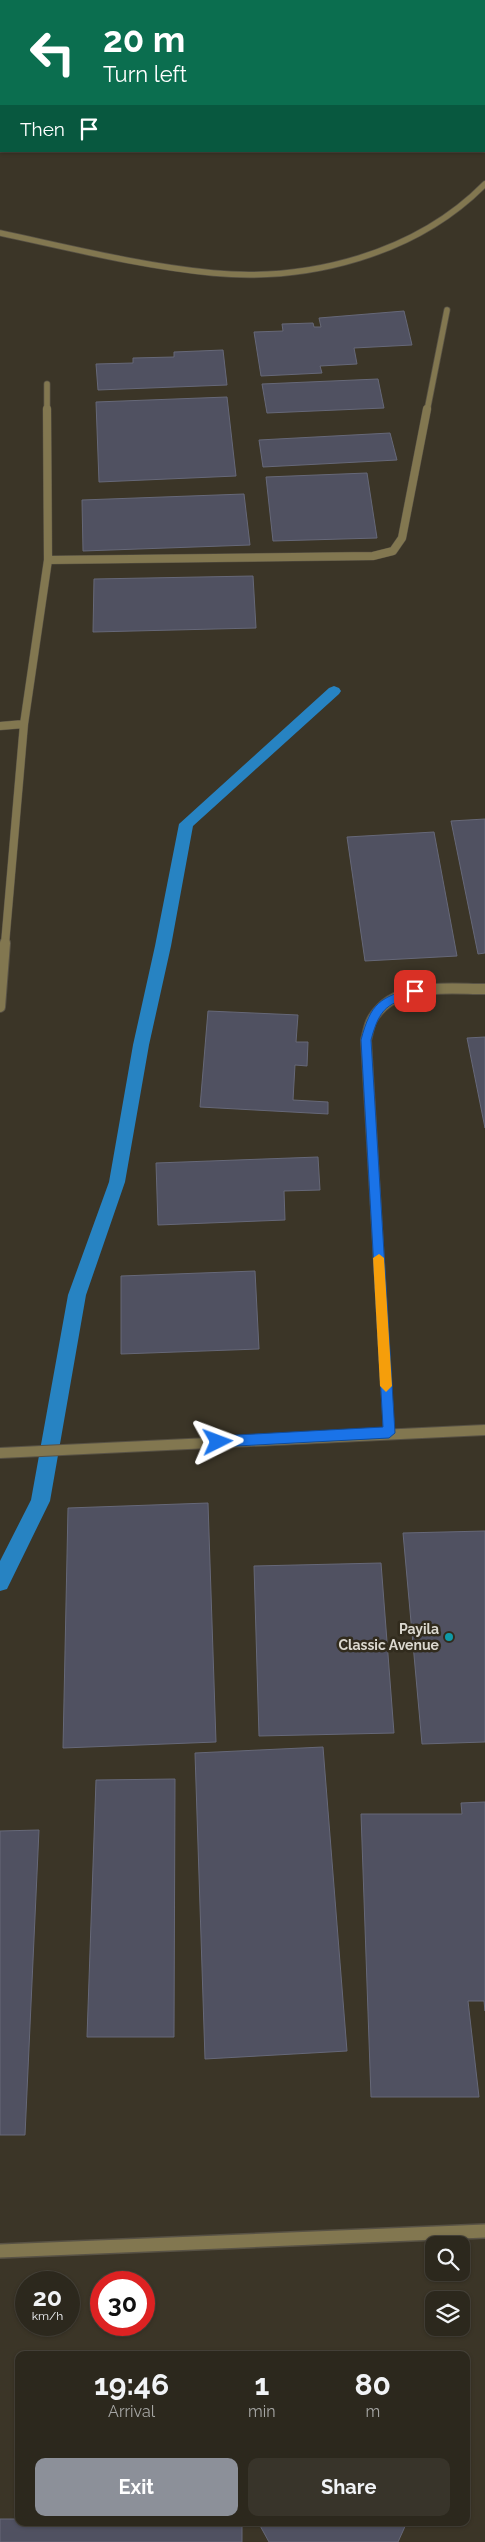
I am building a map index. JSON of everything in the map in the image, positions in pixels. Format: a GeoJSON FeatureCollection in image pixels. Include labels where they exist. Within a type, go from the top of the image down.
{"type":"FeatureCollection","features":[{"type":"Feature","properties":{"kind":"street"},"geometry":{"type":"LineString","coordinates":[[0,233],[179,269],[232,274],[284,272],[333,265],[379,252],[423,233],[459,210],[485,184]]}},
{"type":"Feature","properties":{"kind":"street"},"geometry":{"type":"LineString","coordinates":[[48,560],[374,556],[393,551],[402,538],[447,310]]}},
{"type":"Feature","properties":{"kind":"street"},"geometry":{"type":"LineString","coordinates":[[0,1007],[24,724],[48,560],[47,384]]}},
{"type":"Feature","properties":{"kind":"street"},"geometry":{"type":"LineString","coordinates":[[0,726],[24,724]]}},
{"type":"Feature","properties":{"kind":"street"},"geometry":{"type":"LineString","coordinates":[[389,1433],[366,1040],[372,1018],[388,1000],[415,991],[485,989]]}},
{"type":"Feature","properties":{"kind":"street"},"geometry":{"type":"LineString","coordinates":[[0,1453],[389,1433],[485,1430]]}},
{"type":"Feature","properties":{"kind":"street"},"geometry":{"type":"LineString","coordinates":[[0,2251],[485,2231]]}},
{"type":"Feature","properties":{"kind":"building"},"geometry":{"type":"Polygon","coordinates":[[[404,311],[412,345],[354,348],[357,364],[320,366],[322,373],[261,376],[254,332],[283,331],[282,324],[313,323],[314,327],[321,327],[319,318],[404,311]]]}},
{"type":"Feature","properties":{"kind":"building"},"geometry":{"type":"Polygon","coordinates":[[[223,350],[227,385],[98,390],[96,364],[133,363],[133,358],[174,357],[174,352],[223,350]]]}},
{"type":"Feature","properties":{"kind":"building"},"geometry":{"type":"Polygon","coordinates":[[[378,379],[384,408],[267,413],[262,384],[378,379]]]}},
{"type":"Feature","properties":{"kind":"building"},"geometry":{"type":"Polygon","coordinates":[[[227,397],[236,476],[99,482],[96,402],[227,397]]]}},
{"type":"Feature","properties":{"kind":"building"},"geometry":{"type":"Polygon","coordinates":[[[390,433],[397,460],[263,467],[259,440],[390,433]]]}},
{"type":"Feature","properties":{"kind":"building"},"geometry":{"type":"Polygon","coordinates":[[[367,473],[377,538],[273,541],[266,477],[367,473]]]}},
{"type":"Feature","properties":{"kind":"building"},"geometry":{"type":"Polygon","coordinates":[[[244,494],[250,545],[83,551],[82,500],[244,494]]]}},
{"type":"Feature","properties":{"kind":"building"},"geometry":{"type":"Polygon","coordinates":[[[253,576],[256,628],[93,632],[94,579],[253,576]]]}},
{"type":"Feature","properties":{"kind":"building"},"geometry":{"type":"Polygon","coordinates":[[[485,819],[485,953],[478,954],[451,821],[485,819]]]}},
{"type":"Feature","properties":{"kind":"building"},"geometry":{"type":"Polygon","coordinates":[[[434,832],[457,956],[365,961],[347,837],[434,832]]]}},
{"type":"Feature","properties":{"kind":"building"},"geometry":{"type":"Polygon","coordinates":[[[208,1011],[298,1015],[296,1042],[308,1042],[307,1066],[295,1065],[293,1100],[328,1102],[328,1114],[200,1107],[208,1011]]]}},
{"type":"Feature","properties":{"kind":"building"},"geometry":{"type":"Polygon","coordinates":[[[485,1037],[485,1128],[467,1038],[485,1037]]]}},
{"type":"Feature","properties":{"kind":"building"},"geometry":{"type":"Polygon","coordinates":[[[318,1157],[320,1190],[284,1191],[285,1220],[158,1225],[156,1163],[318,1157]]]}},
{"type":"Feature","properties":{"kind":"building"},"geometry":{"type":"Polygon","coordinates":[[[255,1271],[259,1349],[121,1354],[121,1276],[255,1271]]]}},
{"type":"Feature","properties":{"kind":"building"},"geometry":{"type":"Polygon","coordinates":[[[208,1503],[216,1742],[63,1748],[68,1508],[208,1503]]]}},
{"type":"Feature","properties":{"kind":"building","name":"Payila Classic Avenue"},"geometry":{"type":"Polygon","coordinates":[[[485,1531],[485,1742],[422,1744],[403,1533],[485,1531]]]}},
{"type":"Feature","properties":{"kind":"building"},"geometry":{"type":"Polygon","coordinates":[[[381,1563],[394,1733],[259,1736],[254,1566],[381,1563]]]}},
{"type":"Feature","properties":{"kind":"building"},"geometry":{"type":"Polygon","coordinates":[[[323,1747],[347,2051],[205,2059],[195,1753],[323,1747]]]}},
{"type":"Feature","properties":{"kind":"building"},"geometry":{"type":"Polygon","coordinates":[[[175,1779],[174,2037],[87,2037],[96,1780],[175,1779]]]}},
{"type":"Feature","properties":{"kind":"building"},"geometry":{"type":"Polygon","coordinates":[[[485,1802],[485,2011],[484,2001],[468,2001],[479,2097],[371,2097],[361,1814],[462,1814],[461,1803],[485,1802]]]}},
{"type":"Feature","properties":{"kind":"building"},"geometry":{"type":"Polygon","coordinates":[[[39,1830],[25,2135],[0,2135],[0,1831],[39,1830]]]}},
{"type":"Feature","properties":{"kind":"building"},"geometry":{"type":"Polygon","coordinates":[[[0,2519],[15,2519],[15,2526],[242,2526],[242,2542],[0,2542],[0,2519]]]}},
{"type":"Feature","properties":{"kind":"building"},"geometry":{"type":"Polygon","coordinates":[[[260,2526],[405,2526],[398,2542],[269,2542],[260,2526]]]}},
{"type":"Feature","properties":{"kind":"waterway"},"geometry":{"type":"LineString","coordinates":[[0,1582],[40,1501],[77,1295],[117,1182],[141,1045],[163,946],[186,824],[334,691]]}},
{"type":"Feature","properties":{"kind":"slow traffic"},"geometry":{"type":"LineString","coordinates":[[379,1258],[386,1386]]}},
{"type":"Feature","properties":{"kind":"place","name":"Payila Classic Avenue"},"geometry":{"type":"Point","coordinates":[449,1637]}},
{"type":"Feature","properties":{"kind":"route"},"geometry":{"type":"LineString","coordinates":[[218,1442],[389,1433],[366,1040],[372,1018],[388,1000],[415,991]]}}]}
